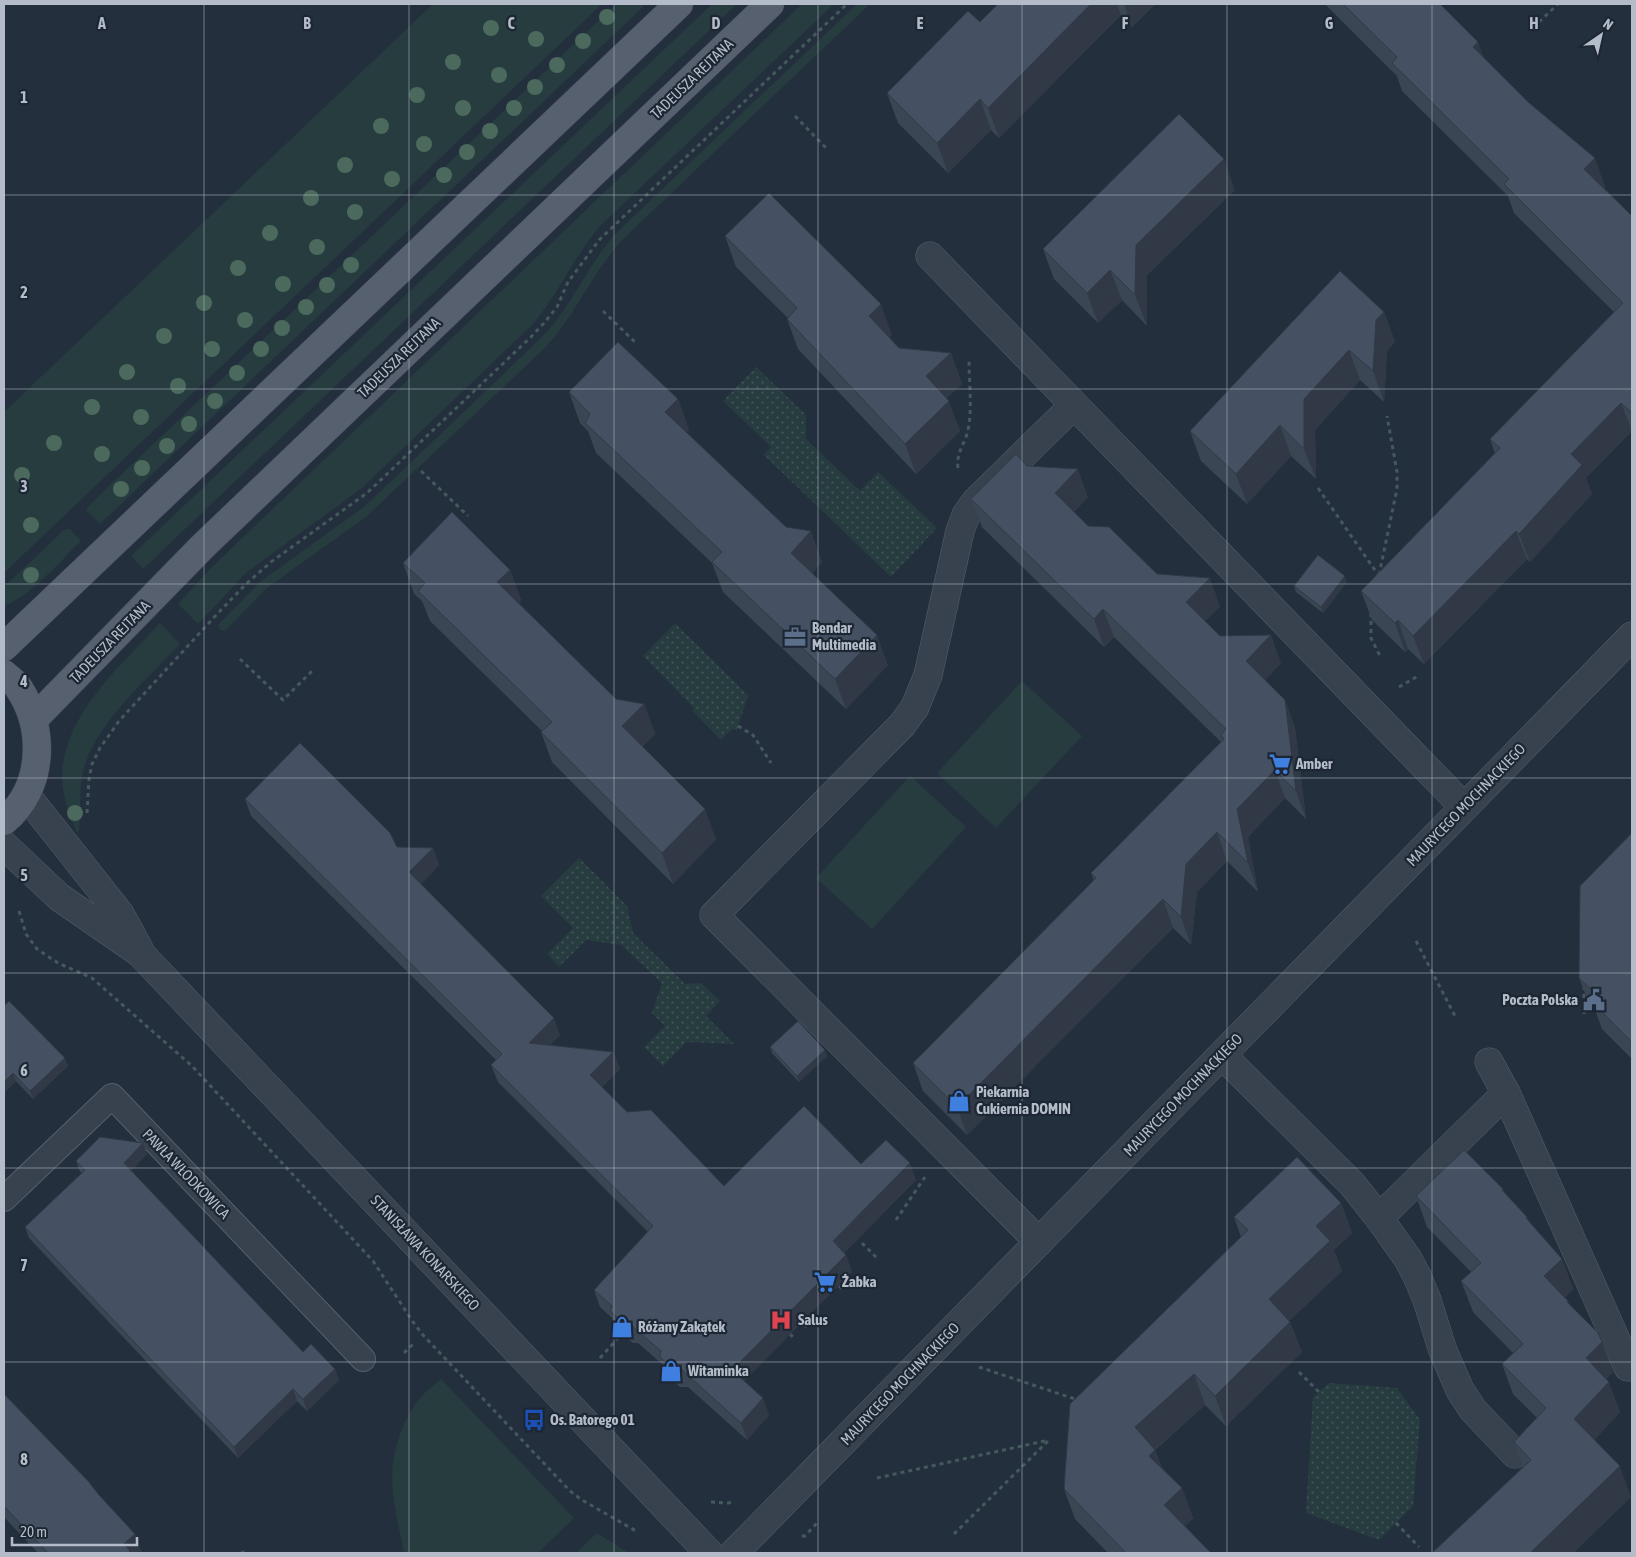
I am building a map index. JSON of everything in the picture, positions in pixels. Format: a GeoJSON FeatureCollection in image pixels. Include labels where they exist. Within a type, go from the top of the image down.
{"type":"FeatureCollection","features":[{"type":"Feature","properties":{"kind":"main road"},"geometry":{"type":"LineString","coordinates":[[4,647],[679,4]]}},
{"type":"Feature","properties":{"kind":"main road","name":"TADEUSZA REJTANA"},"geometry":{"type":"LineString","coordinates":[[34,719],[203,546],[770,4]]}},
{"type":"Feature","properties":{"kind":"main road"},"geometry":{"type":"LineString","coordinates":[[4,674],[18,686],[34,719],[38,745],[35,771],[26,795],[11,816],[4,821]]}},
{"type":"Feature","properties":{"kind":"street"},"geometry":{"type":"LineString","coordinates":[[930,256],[1464,807]]}},
{"type":"Feature","properties":{"kind":"street"},"geometry":{"type":"LineString","coordinates":[[1039,1242],[714,915],[892,736],[915,707],[928,675],[960,531],[966,516],[973,505],[1074,405]]}},
{"type":"Feature","properties":{"kind":"street","name":"MAURYCEGO MOCHNACKIEGO"},"geometry":{"type":"LineString","coordinates":[[734,1553],[1632,636]]}},
{"type":"Feature","properties":{"kind":"street","name":"STANISŁAWA KONARSKIEGO"},"geometry":{"type":"LineString","coordinates":[[26,795],[120,914],[140,953]]}},
{"type":"Feature","properties":{"kind":"street","name":"STANISŁAWA KONARSKIEGO"},"geometry":{"type":"LineString","coordinates":[[4,845],[58,897],[140,953],[709,1553]]}},
{"type":"Feature","properties":{"kind":"street"},"geometry":{"type":"LineString","coordinates":[[1222,1055],[1363,1196],[1408,1259],[1417,1276],[1427,1300],[1443,1351],[1460,1390],[1473,1410],[1515,1454]]}},
{"type":"Feature","properties":{"kind":"street"},"geometry":{"type":"LineString","coordinates":[[1489,1062],[1506,1093],[1628,1367]]}},
{"type":"Feature","properties":{"kind":"street"},"geometry":{"type":"LineString","coordinates":[[1379,1218],[1506,1093]]}},
{"type":"Feature","properties":{"kind":"lane","name":"PAWŁA WŁODKOWICA"},"geometry":{"type":"LineString","coordinates":[[4,1199],[112,1096],[363,1359]]}},
{"type":"Feature","properties":{"kind":"path"},"geometry":{"type":"LineString","coordinates":[[87,817],[89,779],[92,764],[100,748],[118,722],[219,612],[271,562],[367,493],[531,337],[556,308],[568,282],[600,240],[847,4]]}},
{"type":"Feature","properties":{"kind":"path"},"geometry":{"type":"LineString","coordinates":[[1539,22],[1558,4]]}},
{"type":"Feature","properties":{"kind":"path"},"geometry":{"type":"LineString","coordinates":[[795,116],[828,150]]}},
{"type":"Feature","properties":{"kind":"path"},"geometry":{"type":"LineString","coordinates":[[603,311],[637,344]]}},
{"type":"Feature","properties":{"kind":"path"},"geometry":{"type":"LineString","coordinates":[[969,360],[967,434],[957,464],[958,474],[973,505]]}},
{"type":"Feature","properties":{"kind":"path"},"geometry":{"type":"LineString","coordinates":[[1377,583],[1397,488],[1397,472],[1387,416]]}},
{"type":"Feature","properties":{"kind":"path"},"geometry":{"type":"LineString","coordinates":[[421,471],[468,516]]}},
{"type":"Feature","properties":{"kind":"path"},"geometry":{"type":"LineString","coordinates":[[1318,488],[1378,576]]}},
{"type":"Feature","properties":{"kind":"path"},"geometry":{"type":"LineString","coordinates":[[1372,606],[1371,638],[1380,656]]}},
{"type":"Feature","properties":{"kind":"path"},"geometry":{"type":"LineString","coordinates":[[240,659],[283,700],[312,671]]}},
{"type":"Feature","properties":{"kind":"path"},"geometry":{"type":"LineString","coordinates":[[738,726],[753,735],[771,763]]}},
{"type":"Feature","properties":{"kind":"path"},"geometry":{"type":"LineString","coordinates":[[18,909],[26,934],[36,949],[58,963],[92,978],[192,1066],[373,1261],[423,1335],[570,1491],[582,1500],[642,1534]]}},
{"type":"Feature","properties":{"kind":"path"},"geometry":{"type":"LineString","coordinates":[[1416,941],[1456,1018]]}},
{"type":"Feature","properties":{"kind":"path"},"geometry":{"type":"LineString","coordinates":[[1584,986],[1584,1014]]}},
{"type":"Feature","properties":{"kind":"path"},"geometry":{"type":"LineString","coordinates":[[896,1220],[945,1147]]}},
{"type":"Feature","properties":{"kind":"path"},"geometry":{"type":"LineString","coordinates":[[862,1243],[878,1259]]}},
{"type":"Feature","properties":{"kind":"path"},"geometry":{"type":"LineString","coordinates":[[838,1286],[844,1290]]}},
{"type":"Feature","properties":{"kind":"path"},"geometry":{"type":"LineString","coordinates":[[790,1334],[795,1339]]}},
{"type":"Feature","properties":{"kind":"path"},"geometry":{"type":"LineString","coordinates":[[600,1358],[619,1336]]}},
{"type":"Feature","properties":{"kind":"path"},"geometry":{"type":"LineString","coordinates":[[404,1353],[415,1342]]}},
{"type":"Feature","properties":{"kind":"path"},"geometry":{"type":"LineString","coordinates":[[979,1367],[1079,1401]]}},
{"type":"Feature","properties":{"kind":"path"},"geometry":{"type":"LineString","coordinates":[[1299,1372],[1319,1392]]}},
{"type":"Feature","properties":{"kind":"path"},"geometry":{"type":"LineString","coordinates":[[877,1478],[1049,1440],[954,1534]]}},
{"type":"Feature","properties":{"kind":"path"},"geometry":{"type":"LineString","coordinates":[[706,1500],[715,1503],[728,1503],[739,1499]]}},
{"type":"Feature","properties":{"kind":"path"},"geometry":{"type":"LineString","coordinates":[[1396,1523],[1419,1547]]}},
{"type":"Feature","properties":{"kind":"green space"},"geometry":{"type":"Polygon","coordinates":[[[433,4],[602,4],[4,573],[4,412],[433,4]]]}},
{"type":"Feature","properties":{"kind":"green space"},"geometry":{"type":"Polygon","coordinates":[[[616,4],[646,4],[100,524],[87,511],[87,508],[109,486],[616,4]]]}},
{"type":"Feature","properties":{"kind":"green space"},"geometry":{"type":"Polygon","coordinates":[[[712,4],[737,4],[143,569],[131,556],[712,4]]]}},
{"type":"Feature","properties":{"kind":"green space"},"geometry":{"type":"Polygon","coordinates":[[[802,4],[834,4],[601,225],[532,325],[362,488],[247,572],[198,624],[178,604],[211,568],[802,4]]]}},
{"type":"Feature","properties":{"kind":"green space"},"geometry":{"type":"Polygon","coordinates":[[[857,4],[870,4],[621,241],[601,267],[566,322],[546,347],[366,517],[267,588],[225,631],[220,630],[218,625],[260,582],[365,506],[540,339],[561,314],[596,259],[616,233],[857,4]]]}},
{"type":"Feature","properties":{"kind":"green space"},"geometry":{"type":"Polygon","coordinates":[[[756,367],[806,415],[806,439],[860,491],[878,472],[937,528],[891,577],[764,455],[771,447],[723,401],[756,367]]]}},
{"type":"Feature","properties":{"kind":"green space"},"geometry":{"type":"Polygon","coordinates":[[[65,529],[70,529],[81,541],[35,586],[4,606],[4,587],[65,529]]]}},
{"type":"Feature","properties":{"kind":"green space"},"geometry":{"type":"Polygon","coordinates":[[[160,623],[180,644],[123,704],[98,737],[83,772],[79,830],[77,833],[62,785],[65,755],[72,733],[96,693],[160,623]]]}},
{"type":"Feature","properties":{"kind":"green space"},"geometry":{"type":"Polygon","coordinates":[[[675,623],[748,695],[737,730],[732,729],[721,740],[692,710],[694,708],[643,656],[675,623]]]}},
{"type":"Feature","properties":{"kind":"green space"},"geometry":{"type":"Polygon","coordinates":[[[1022,681],[1082,736],[996,828],[937,773],[1022,681]]]}},
{"type":"Feature","properties":{"kind":"green space"},"geometry":{"type":"Polygon","coordinates":[[[910,776],[966,827],[872,929],[816,878],[910,776]]]}},
{"type":"Feature","properties":{"kind":"green space"},"geometry":{"type":"Polygon","coordinates":[[[579,858],[627,906],[633,933],[685,984],[701,983],[720,1001],[706,1016],[734,1044],[687,1042],[663,1066],[644,1047],[665,1026],[652,1013],[662,983],[621,945],[586,940],[559,967],[547,954],[573,928],[541,896],[579,858]]]}},
{"type":"Feature","properties":{"kind":"green space"},"geometry":{"type":"Polygon","coordinates":[[[441,1379],[574,1518],[538,1553],[404,1553],[392,1481],[396,1447],[408,1415],[423,1395],[441,1379]]]}},
{"type":"Feature","properties":{"kind":"green space"},"geometry":{"type":"Polygon","coordinates":[[[1329,1383],[1397,1388],[1420,1420],[1413,1506],[1379,1540],[1306,1513],[1313,1397],[1329,1383]]]}},
{"type":"Feature","properties":{"kind":"green space"},"geometry":{"type":"Polygon","coordinates":[[[597,1533],[629,1553],[576,1553],[597,1533]]]}},
{"type":"Feature","properties":{"kind":"building"},"geometry":{"type":"Polygon","coordinates":[[[998,4],[1091,4],[988,108],[980,99],[937,143],[887,93],[968,11],[980,22],[998,4]]]}},
{"type":"Feature","properties":{"kind":"building"},"geometry":{"type":"Polygon","coordinates":[[[1343,4],[1440,4],[1478,42],[1473,47],[1528,102],[1595,158],[1584,169],[1632,216],[1632,413],[1621,403],[1571,454],[1582,465],[1519,534],[1516,531],[1413,636],[1398,620],[1395,623],[1361,591],[1500,448],[1490,439],[1623,303],[1504,184],[1509,179],[1392,63],[1397,57],[1343,4]]]}},
{"type":"Feature","properties":{"kind":"building"},"geometry":{"type":"Polygon","coordinates":[[[1179,114],[1224,159],[1136,245],[1135,295],[1110,270],[1087,293],[1043,249],[1179,114]]]}},
{"type":"Feature","properties":{"kind":"building"},"geometry":{"type":"Polygon","coordinates":[[[769,193],[881,304],[869,316],[899,348],[951,353],[926,376],[949,401],[905,444],[787,319],[797,308],[725,236],[769,193]]]}},
{"type":"Feature","properties":{"kind":"building"},"geometry":{"type":"Polygon","coordinates":[[[1340,271],[1384,312],[1376,320],[1373,371],[1349,350],[1304,399],[1304,449],[1280,425],[1236,474],[1190,431],[1340,271]]]}},
{"type":"Feature","properties":{"kind":"building"},"geometry":{"type":"Polygon","coordinates":[[[618,342],[678,399],[665,412],[786,527],[811,531],[791,553],[877,635],[835,679],[712,562],[722,552],[585,423],[590,414],[569,392],[618,342]]]}},
{"type":"Feature","properties":{"kind":"building"},"geometry":{"type":"Polygon","coordinates":[[[1016,454],[1027,466],[1078,469],[1055,493],[1088,526],[1109,527],[1157,574],[1210,578],[1186,602],[1220,636],[1271,635],[1246,661],[1285,700],[1296,791],[1275,770],[1237,809],[1248,863],[1217,832],[1186,864],[1181,917],[1163,899],[957,1107],[913,1063],[1096,878],[1091,873],[1224,739],[1221,735],[1226,729],[1103,609],[1094,619],[971,499],[1016,454]]]}},
{"type":"Feature","properties":{"kind":"building"},"geometry":{"type":"Polygon","coordinates":[[[452,512],[510,570],[497,582],[616,699],[644,704],[622,726],[705,809],[662,853],[541,732],[552,722],[418,591],[425,583],[403,563],[452,512]]]}},
{"type":"Feature","properties":{"kind":"building"},"geometry":{"type":"Polygon","coordinates":[[[1318,555],[1345,576],[1321,607],[1294,586],[1318,555]]]}},
{"type":"Feature","properties":{"kind":"building"},"geometry":{"type":"Polygon","coordinates":[[[300,743],[390,833],[397,847],[433,848],[409,872],[554,1018],[529,1043],[613,1052],[590,1075],[627,1112],[651,1110],[724,1186],[804,1106],[861,1164],[886,1140],[910,1163],[833,1241],[846,1255],[732,1370],[763,1398],[741,1423],[682,1370],[674,1370],[660,1357],[661,1351],[632,1326],[627,1326],[610,1311],[612,1306],[594,1290],[653,1226],[491,1065],[502,1054],[245,799],[300,743]]]}},
{"type":"Feature","properties":{"kind":"building"},"geometry":{"type":"Polygon","coordinates":[[[1632,833],[1632,1042],[1593,1003],[1599,997],[1579,978],[1580,886],[1632,833]]]}},
{"type":"Feature","properties":{"kind":"building"},"geometry":{"type":"Polygon","coordinates":[[[9,1001],[65,1058],[30,1091],[13,1073],[4,1082],[4,1006],[9,1001]]]}},
{"type":"Feature","properties":{"kind":"building"},"geometry":{"type":"Polygon","coordinates":[[[798,1021],[825,1050],[797,1076],[770,1047],[798,1021]]]}},
{"type":"Feature","properties":{"kind":"building"},"geometry":{"type":"Polygon","coordinates":[[[100,1137],[143,1143],[124,1163],[303,1352],[311,1344],[335,1369],[303,1399],[293,1389],[234,1447],[25,1227],[85,1170],[76,1161],[100,1137]]]}},
{"type":"Feature","properties":{"kind":"building"},"geometry":{"type":"Polygon","coordinates":[[[1464,1150],[1503,1189],[1562,1259],[1544,1276],[1598,1333],[1602,1342],[1586,1358],[1609,1382],[1574,1419],[1620,1466],[1530,1553],[1432,1553],[1531,1460],[1514,1442],[1546,1408],[1502,1364],[1523,1344],[1461,1281],[1481,1263],[1416,1196],[1464,1150]]]}},
{"type":"Feature","properties":{"kind":"building"},"geometry":{"type":"Polygon","coordinates":[[[1297,1157],[1341,1203],[1316,1226],[1330,1241],[1269,1299],[1290,1322],[1215,1396],[1194,1374],[1135,1427],[1155,1450],[1149,1456],[1182,1488],[1164,1505],[1211,1553],[1126,1553],[1064,1489],[1070,1404],[1248,1230],[1234,1217],[1297,1157]]]}},
{"type":"Feature","properties":{"kind":"building"},"geometry":{"type":"Polygon","coordinates":[[[4,1394],[88,1481],[135,1534],[124,1544],[130,1551],[128,1553],[48,1553],[4,1506],[4,1394]]]}},
{"type":"Feature","properties":{"kind":"place","name":"Bendar Multimedia"},"geometry":{"type":"Point","coordinates":[795,637]}},
{"type":"Feature","properties":{"kind":"place","name":"Amber"},"geometry":{"type":"Point","coordinates":[1280,764]}},
{"type":"Feature","properties":{"kind":"place","name":"Poczta Polska"},"geometry":{"type":"Point","coordinates":[1594,1000]}},
{"type":"Feature","properties":{"kind":"place","name":"Piekarnia Cukiernia DOMIN"},"geometry":{"type":"Point","coordinates":[959,1101]}},
{"type":"Feature","properties":{"kind":"place","name":"Żabka"},"geometry":{"type":"Point","coordinates":[825,1282]}},
{"type":"Feature","properties":{"kind":"place","name":"Salus"},"geometry":{"type":"Point","coordinates":[781,1320]}},
{"type":"Feature","properties":{"kind":"place","name":"Różany Zakątek"},"geometry":{"type":"Point","coordinates":[622,1327]}},
{"type":"Feature","properties":{"kind":"place","name":"Witaminka"},"geometry":{"type":"Point","coordinates":[671,1371]}},
{"type":"Feature","properties":{"kind":"place","name":"Os. Batorego 01"},"geometry":{"type":"Point","coordinates":[534,1420]}}]}
